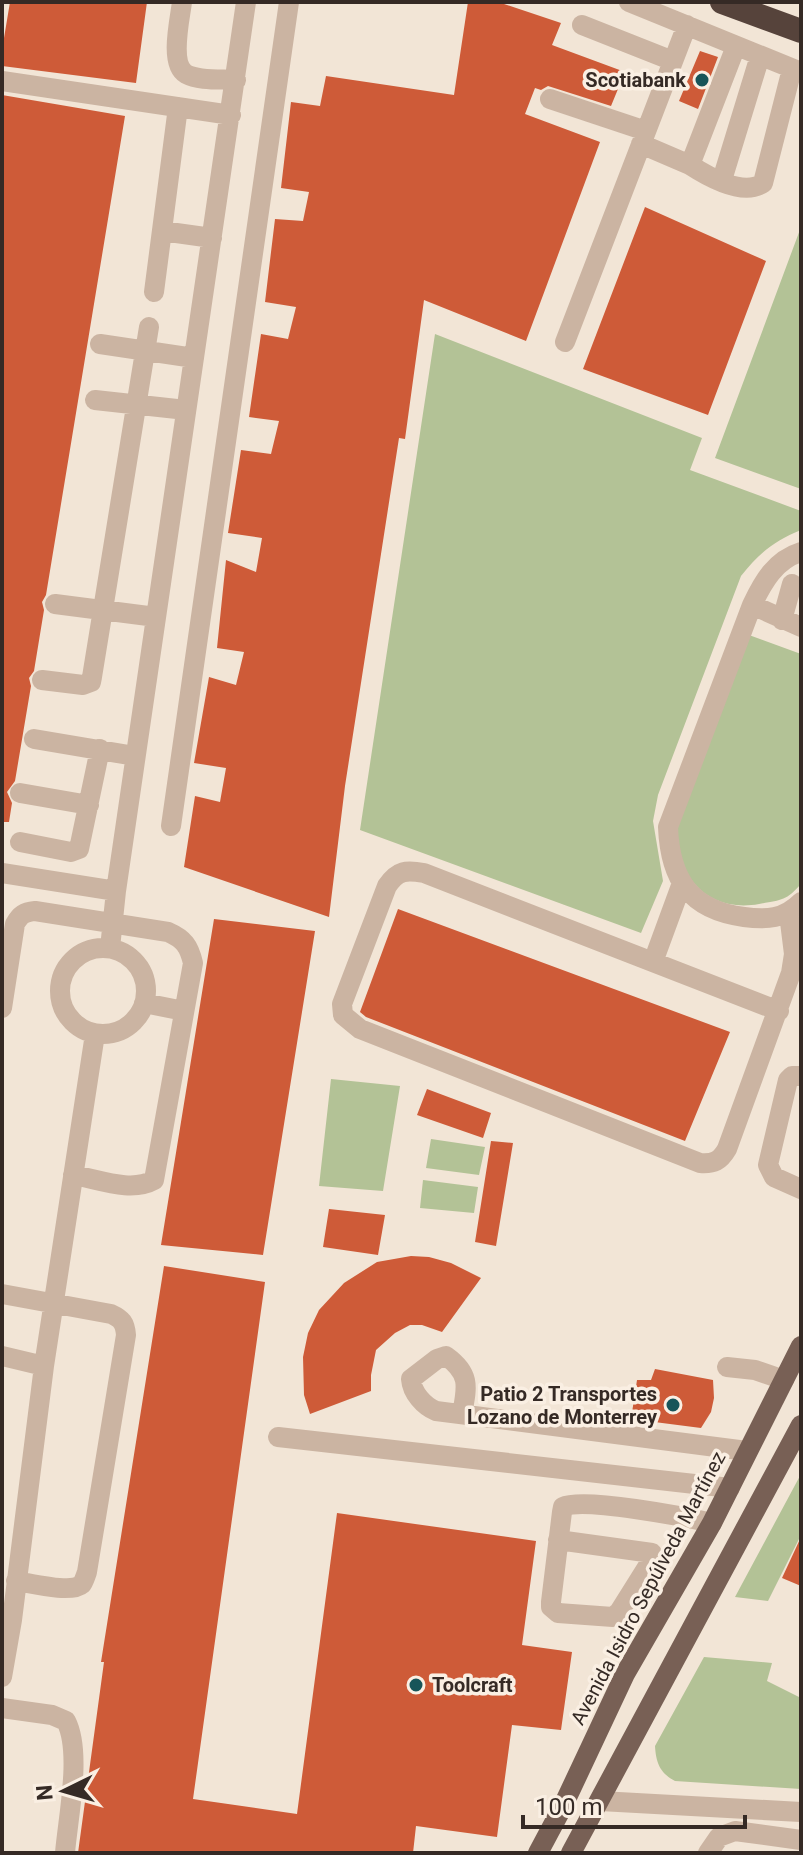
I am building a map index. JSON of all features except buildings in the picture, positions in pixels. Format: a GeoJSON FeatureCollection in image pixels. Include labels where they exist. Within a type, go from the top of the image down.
{"type":"FeatureCollection","features":[{"type":"Feature","properties":{"kind":"highway"},"geometry":{"type":"LineString","coordinates":[[722,2],[799,32]]}},
{"type":"Feature","properties":{"kind":"main road","name":"Avenida Isidro Sepúlveda Martínez"},"geometry":{"type":"LineString","coordinates":[[538,1853],[625,1674],[712,1523],[801,1346]]}},
{"type":"Feature","properties":{"kind":"main road"},"geometry":{"type":"LineString","coordinates":[[575,1852],[801,1425]]}},
{"type":"Feature","properties":{"kind":"main road"},"geometry":{"type":"LineString","coordinates":[[699,1546],[713,1553],[715,1560],[699,1616]]}},
{"type":"Feature","properties":{"kind":"street"},"geometry":{"type":"LineString","coordinates":[[182,2],[176,52],[177,64],[183,73],[193,77],[236,80]]}},
{"type":"Feature","properties":{"kind":"street"},"geometry":{"type":"LineString","coordinates":[[110,948],[135,756],[246,2]]}},
{"type":"Feature","properties":{"kind":"street"},"geometry":{"type":"LineString","coordinates":[[171,826],[289,2]]}},
{"type":"Feature","properties":{"kind":"street"},"geometry":{"type":"LineString","coordinates":[[550,99],[643,138],[704,174],[744,188],[755,188],[763,183],[797,71],[629,2]]}},
{"type":"Feature","properties":{"kind":"street"},"geometry":{"type":"LineString","coordinates":[[582,25],[673,61]]}},
{"type":"Feature","properties":{"kind":"street"},"geometry":{"type":"LineString","coordinates":[[565,342],[687,25]]}},
{"type":"Feature","properties":{"kind":"street"},"geometry":{"type":"LineString","coordinates":[[690,165],[736,46]]}},
{"type":"Feature","properties":{"kind":"street"},"geometry":{"type":"LineString","coordinates":[[722,180],[760,56]]}},
{"type":"Feature","properties":{"kind":"street"},"geometry":{"type":"LineString","coordinates":[[2,81],[231,115]]}},
{"type":"Feature","properties":{"kind":"street"},"geometry":{"type":"LineString","coordinates":[[154,292],[178,107]]}},
{"type":"Feature","properties":{"kind":"street"},"geometry":{"type":"LineString","coordinates":[[162,231],[212,238]]}},
{"type":"Feature","properties":{"kind":"street"},"geometry":{"type":"LineString","coordinates":[[42,680],[83,685],[91,682],[149,327]]}},
{"type":"Feature","properties":{"kind":"street"},"geometry":{"type":"LineString","coordinates":[[100,344],[194,358]]}},
{"type":"Feature","properties":{"kind":"street"},"geometry":{"type":"LineString","coordinates":[[95,400],[186,410]]}},
{"type":"Feature","properties":{"kind":"street"},"geometry":{"type":"LineString","coordinates":[[779,1011],[424,873],[402,871],[394,875],[387,886],[342,1004],[343,1015],[360,1029],[700,1163],[712,1164],[721,1159],[796,975],[795,908],[763,920],[723,915],[703,906],[682,883],[672,863],[668,827],[752,605],[767,577],[789,556],[801,552]]}},
{"type":"Feature","properties":{"kind":"street"},"geometry":{"type":"LineString","coordinates":[[752,605],[791,624],[796,585],[767,577]]}},
{"type":"Feature","properties":{"kind":"street"},"geometry":{"type":"LineString","coordinates":[[55,604],[156,617]]}},
{"type":"Feature","properties":{"kind":"street"},"geometry":{"type":"LineString","coordinates":[[34,739],[135,756]]}},
{"type":"Feature","properties":{"kind":"street"},"geometry":{"type":"LineString","coordinates":[[20,842],[76,852],[81,844],[100,749]]}},
{"type":"Feature","properties":{"kind":"street"},"geometry":{"type":"LineString","coordinates":[[20,793],[89,805]]}},
{"type":"Feature","properties":{"kind":"street"},"geometry":{"type":"LineString","coordinates":[[2,873],[116,891]]}},
{"type":"Feature","properties":{"kind":"street"},"geometry":{"type":"LineString","coordinates":[[653,962],[682,883]]}},
{"type":"Feature","properties":{"kind":"street"},"geometry":{"type":"LineString","coordinates":[[2,1008],[15,924],[20,916],[35,911],[168,932],[181,938],[190,948],[193,963],[154,1180],[134,1186],[73,1175]]}},
{"type":"Feature","properties":{"kind":"street"},"geometry":{"type":"LineString","coordinates":[[95,948],[110,948],[124,953],[135,962],[143,975],[146,989],[144,1003],[137,1017],[125,1028],[111,1034],[95,1034],[81,1029],[62,1006],[59,991],[62,976],[81,953],[95,948]]}},
{"type":"Feature","properties":{"kind":"street"},"geometry":{"type":"LineString","coordinates":[[144,1003],[184,1011]]}},
{"type":"Feature","properties":{"kind":"street"},"geometry":{"type":"LineString","coordinates":[[2,1677],[7,1619],[16,1581],[44,1366],[95,1034]]}},
{"type":"Feature","properties":{"kind":"street"},"geometry":{"type":"LineString","coordinates":[[800,1186],[774,1177],[768,1157],[788,1080],[792,1076],[801,1076]]}},
{"type":"Feature","properties":{"kind":"street"},"geometry":{"type":"LineString","coordinates":[[2,1294],[111,1314],[121,1319],[126,1335],[83,1583],[76,1588],[64,1589],[16,1581]]}},
{"type":"Feature","properties":{"kind":"street"},"geometry":{"type":"LineString","coordinates":[[2,1356],[44,1366]]}},
{"type":"Feature","properties":{"kind":"street"},"geometry":{"type":"LineString","coordinates":[[727,1367],[755,1370],[784,1380]]}},
{"type":"Feature","properties":{"kind":"street"},"geometry":{"type":"LineString","coordinates":[[462,1414],[747,1451]]}},
{"type":"Feature","properties":{"kind":"street"},"geometry":{"type":"LineString","coordinates":[[278,1437],[730,1488]]}},
{"type":"Feature","properties":{"kind":"street"},"geometry":{"type":"LineString","coordinates":[[566,1505],[613,1526],[653,1556],[619,1612],[608,1617],[558,1613],[551,1607],[551,1602],[562,1512],[566,1505]]}},
{"type":"Feature","properties":{"kind":"street"},"geometry":{"type":"LineString","coordinates":[[558,1540],[613,1526],[712,1523]]}},
{"type":"Feature","properties":{"kind":"street"},"geometry":{"type":"LineString","coordinates":[[2,1708],[52,1715],[66,1721],[73,1735],[65,1853]]}},
{"type":"Feature","properties":{"kind":"street"},"geometry":{"type":"LineString","coordinates":[[600,1801],[801,1812]]}},
{"type":"Feature","properties":{"kind":"street"},"geometry":{"type":"LineString","coordinates":[[708,1853],[719,1837],[735,1831],[798,1839]]}},
{"type":"Feature","properties":{"kind":"green space"},"geometry":{"type":"Polygon","coordinates":[[[801,227],[801,489],[715,458],[801,227]]]}},
{"type":"Feature","properties":{"kind":"green space"},"geometry":{"type":"Polygon","coordinates":[[[435,334],[702,438],[690,470],[801,511],[801,530],[768,548],[741,576],[658,795],[653,821],[663,881],[641,933],[360,830],[435,334]]]}},
{"type":"Feature","properties":{"kind":"green space"},"geometry":{"type":"Polygon","coordinates":[[[749,635],[801,654],[801,884],[783,899],[739,905],[707,895],[695,884],[686,871],[677,837],[678,818],[749,635]]]}},
{"type":"Feature","properties":{"kind":"green space"},"geometry":{"type":"Polygon","coordinates":[[[331,1079],[400,1086],[383,1191],[319,1186],[331,1079]]]}},
{"type":"Feature","properties":{"kind":"green space"},"geometry":{"type":"Polygon","coordinates":[[[431,1139],[485,1147],[479,1175],[426,1168],[431,1139]]]}},
{"type":"Feature","properties":{"kind":"green space"},"geometry":{"type":"Polygon","coordinates":[[[423,1180],[478,1187],[474,1213],[420,1208],[423,1180]]]}},
{"type":"Feature","properties":{"kind":"green space"},"geometry":{"type":"Polygon","coordinates":[[[801,1474],[801,1535],[768,1601],[735,1597],[801,1474]]]}},
{"type":"Feature","properties":{"kind":"green space"},"geometry":{"type":"Polygon","coordinates":[[[704,1657],[772,1663],[767,1681],[801,1698],[801,1789],[675,1781],[662,1771],[655,1746],[704,1657]]]}},
{"type":"Feature","properties":{"kind":"place","name":"Scotiabank"},"geometry":{"type":"Point","coordinates":[702,80]}},
{"type":"Feature","properties":{"kind":"place","name":"Patio 2 Transportes Lozano de Monterrey"},"geometry":{"type":"Point","coordinates":[673,1405]}},
{"type":"Feature","properties":{"kind":"place","name":"Toolcraft"},"geometry":{"type":"Point","coordinates":[416,1685]}}]}
